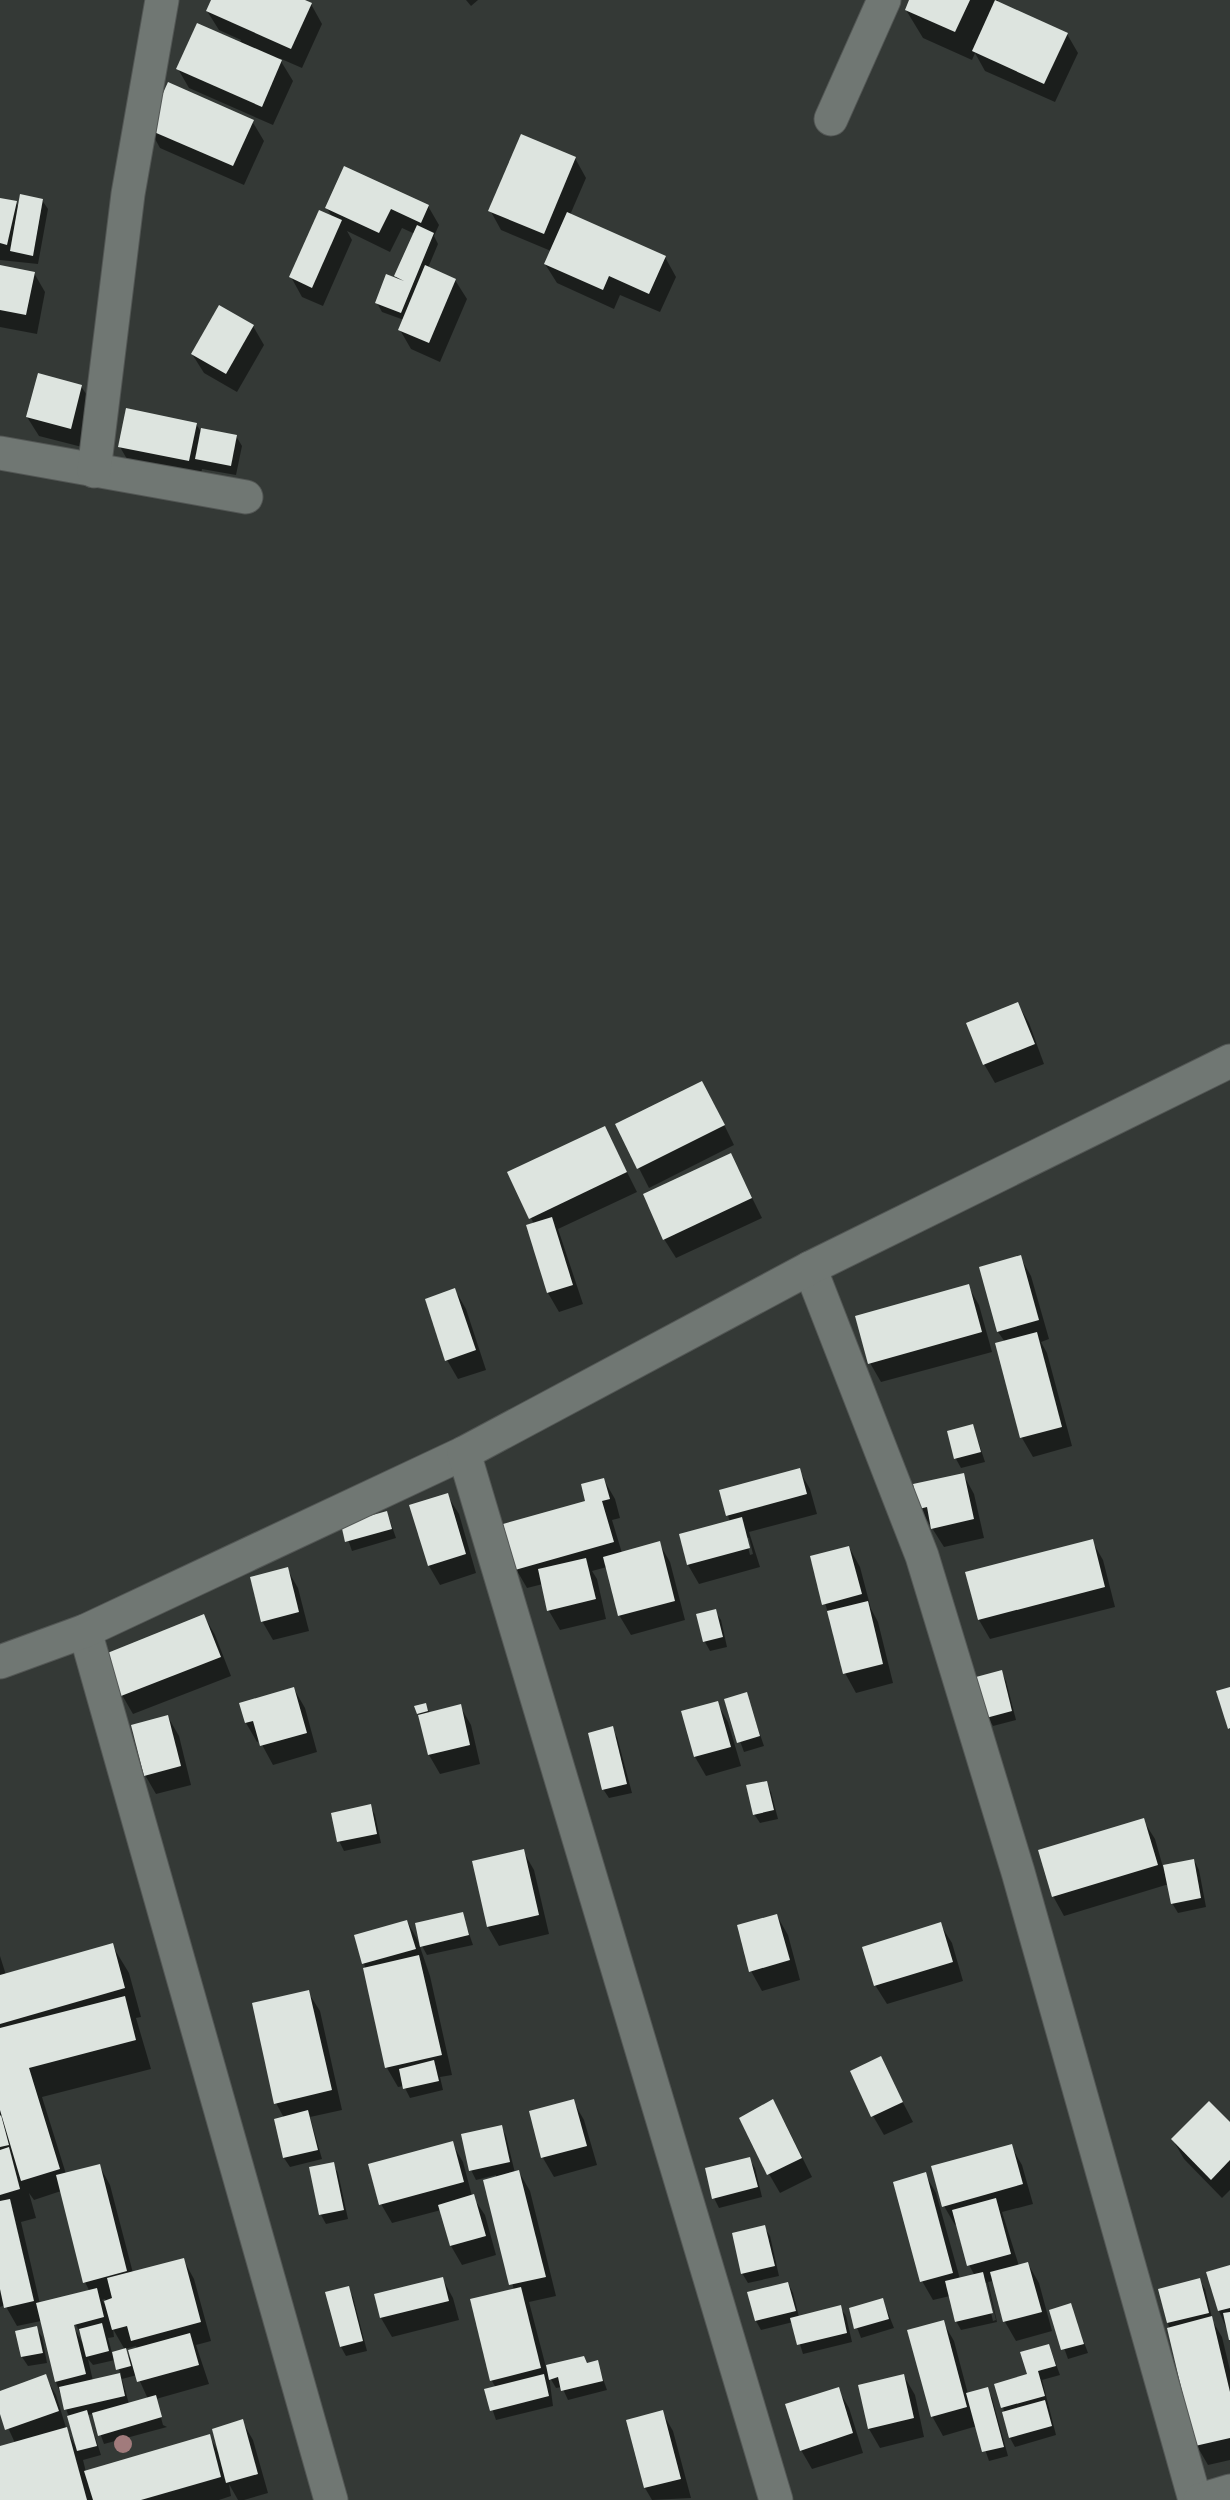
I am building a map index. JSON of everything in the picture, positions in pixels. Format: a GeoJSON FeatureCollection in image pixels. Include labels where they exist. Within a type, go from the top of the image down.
{"type":"FeatureCollection","features":[{"type":"Feature","properties":{"kind":"street"},"geometry":{"type":"LineString","coordinates":[[94,471],[128,194],[162,0]]}},
{"type":"Feature","properties":{"kind":"street"},"geometry":{"type":"LineString","coordinates":[[831,118],[884,0]]}},
{"type":"Feature","properties":{"kind":"street"},"geometry":{"type":"LineString","coordinates":[[0,453],[246,497]]}},
{"type":"Feature","properties":{"kind":"street"},"geometry":{"type":"LineString","coordinates":[[0,1662],[85,1631],[464,1453],[810,1268],[1228,1071]]}},
{"type":"Feature","properties":{"kind":"street"},"geometry":{"type":"LineString","coordinates":[[810,1268],[922,1556],[1018,1872],[1195,2500]]}},
{"type":"Feature","properties":{"kind":"street"},"geometry":{"type":"LineString","coordinates":[[464,1453],[776,2500]]}},
{"type":"Feature","properties":{"kind":"street"},"geometry":{"type":"LineString","coordinates":[[85,1631],[331,2500]]}},
{"type":"Feature","properties":{"kind":"street"},"geometry":{"type":"LineString","coordinates":[[1200,2500],[1230,2491]]}},
{"type":"Feature","properties":{"kind":"building"},"geometry":{"type":"Polygon","coordinates":[[[211,0],[305,0],[312,3],[291,49],[206,11],[211,0]]]}},
{"type":"Feature","properties":{"kind":"building"},"geometry":{"type":"Polygon","coordinates":[[[909,0],[970,0],[955,32],[905,10],[909,0]]]}},
{"type":"Feature","properties":{"kind":"building"},"geometry":{"type":"Polygon","coordinates":[[[995,0],[1068,33],[1044,84],[972,51],[995,0]]]}},
{"type":"Feature","properties":{"kind":"building"},"geometry":{"type":"Polygon","coordinates":[[[197,23],[282,60],[262,107],[176,69],[197,23]]]}},
{"type":"Feature","properties":{"kind":"building"},"geometry":{"type":"Polygon","coordinates":[[[168,82],[254,120],[233,166],[147,129],[168,82]]]}},
{"type":"Feature","properties":{"kind":"building"},"geometry":{"type":"Polygon","coordinates":[[[521,134],[576,157],[544,234],[488,211],[521,134]]]}},
{"type":"Feature","properties":{"kind":"building"},"geometry":{"type":"Polygon","coordinates":[[[344,166],[429,205],[421,223],[391,209],[379,233],[325,208],[344,166]]]}},
{"type":"Feature","properties":{"kind":"building"},"geometry":{"type":"Polygon","coordinates":[[[20,194],[43,199],[33,256],[10,251],[20,194]]]}},
{"type":"Feature","properties":{"kind":"building"},"geometry":{"type":"Polygon","coordinates":[[[0,198],[17,201],[7,245],[0,243],[0,198]]]}},
{"type":"Feature","properties":{"kind":"building"},"geometry":{"type":"Polygon","coordinates":[[[319,210],[342,220],[312,288],[289,277],[319,210]]]}},
{"type":"Feature","properties":{"kind":"building"},"geometry":{"type":"Polygon","coordinates":[[[567,212],[666,256],[649,294],[609,276],[603,290],[544,264],[567,212]]]}},
{"type":"Feature","properties":{"kind":"building"},"geometry":{"type":"Polygon","coordinates":[[[417,225],[434,233],[401,313],[375,303],[386,274],[404,281],[394,276],[417,225]]]}},
{"type":"Feature","properties":{"kind":"building"},"geometry":{"type":"Polygon","coordinates":[[[0,265],[35,272],[26,315],[0,310],[0,265]]]}},
{"type":"Feature","properties":{"kind":"building"},"geometry":{"type":"Polygon","coordinates":[[[425,265],[456,279],[429,343],[398,330],[425,265]]]}},
{"type":"Feature","properties":{"kind":"building"},"geometry":{"type":"Polygon","coordinates":[[[219,305],[254,325],[226,374],[191,354],[219,305]]]}},
{"type":"Feature","properties":{"kind":"building"},"geometry":{"type":"Polygon","coordinates":[[[38,373],[82,385],[71,429],[26,417],[38,373]]]}},
{"type":"Feature","properties":{"kind":"building"},"geometry":{"type":"Polygon","coordinates":[[[126,408],[197,423],[189,461],[118,447],[126,408]]]}},
{"type":"Feature","properties":{"kind":"building"},"geometry":{"type":"Polygon","coordinates":[[[201,428],[237,435],[231,466],[195,459],[201,428]]]}},
{"type":"Feature","properties":{"kind":"building"},"geometry":{"type":"Polygon","coordinates":[[[1018,1002],[1035,1044],[983,1065],[966,1023],[1018,1002]]]}},
{"type":"Feature","properties":{"kind":"building"},"geometry":{"type":"Polygon","coordinates":[[[702,1081],[725,1125],[637,1169],[615,1124],[702,1081]]]}},
{"type":"Feature","properties":{"kind":"building"},"geometry":{"type":"Polygon","coordinates":[[[605,1126],[627,1172],[529,1219],[507,1172],[605,1126]]]}},
{"type":"Feature","properties":{"kind":"building"},"geometry":{"type":"Polygon","coordinates":[[[731,1153],[752,1198],[663,1240],[643,1194],[731,1153]]]}},
{"type":"Feature","properties":{"kind":"building"},"geometry":{"type":"Polygon","coordinates":[[[552,1217],[573,1285],[547,1293],[526,1225],[552,1217]]]}},
{"type":"Feature","properties":{"kind":"building"},"geometry":{"type":"Polygon","coordinates":[[[1021,1255],[1039,1320],[997,1332],[979,1267],[1021,1255]]]}},
{"type":"Feature","properties":{"kind":"building"},"geometry":{"type":"Polygon","coordinates":[[[969,1284],[982,1332],[868,1364],[855,1316],[969,1284]]]}},
{"type":"Feature","properties":{"kind":"building"},"geometry":{"type":"Polygon","coordinates":[[[455,1288],[476,1350],[445,1361],[425,1299],[455,1288]]]}},
{"type":"Feature","properties":{"kind":"building"},"geometry":{"type":"Polygon","coordinates":[[[1037,1332],[1062,1427],[1020,1438],[995,1343],[1037,1332]]]}},
{"type":"Feature","properties":{"kind":"building"},"geometry":{"type":"Polygon","coordinates":[[[973,1424],[981,1452],[954,1459],[947,1431],[973,1424]]]}},
{"type":"Feature","properties":{"kind":"building"},"geometry":{"type":"Polygon","coordinates":[[[800,1468],[807,1494],[726,1516],[719,1490],[800,1468]]]}},
{"type":"Feature","properties":{"kind":"building"},"geometry":{"type":"Polygon","coordinates":[[[964,1473],[974,1519],[931,1529],[927,1507],[919,1509],[913,1484],[964,1473]]]}},
{"type":"Feature","properties":{"kind":"building"},"geometry":{"type":"Polygon","coordinates":[[[604,1478],[610,1499],[602,1501],[614,1542],[515,1570],[503,1524],[585,1501],[581,1484],[604,1478]]]}},
{"type":"Feature","properties":{"kind":"building"},"geometry":{"type":"Polygon","coordinates":[[[448,1493],[466,1554],[428,1566],[409,1505],[448,1493]]]}},
{"type":"Feature","properties":{"kind":"building"},"geometry":{"type":"Polygon","coordinates":[[[387,1511],[392,1529],[345,1542],[341,1524],[387,1511]]]}},
{"type":"Feature","properties":{"kind":"building"},"geometry":{"type":"Polygon","coordinates":[[[742,1517],[750,1548],[687,1565],[679,1534],[742,1517]]]}},
{"type":"Feature","properties":{"kind":"building"},"geometry":{"type":"Polygon","coordinates":[[[1093,1539],[1105,1587],[978,1620],[965,1572],[1093,1539]]]}},
{"type":"Feature","properties":{"kind":"building"},"geometry":{"type":"Polygon","coordinates":[[[660,1541],[675,1601],[618,1616],[603,1557],[660,1541]]]}},
{"type":"Feature","properties":{"kind":"building"},"geometry":{"type":"Polygon","coordinates":[[[849,1546],[862,1594],[822,1605],[810,1556],[849,1546]]]}},
{"type":"Feature","properties":{"kind":"building"},"geometry":{"type":"Polygon","coordinates":[[[586,1558],[596,1599],[547,1611],[538,1569],[586,1558]]]}},
{"type":"Feature","properties":{"kind":"building"},"geometry":{"type":"Polygon","coordinates":[[[288,1567],[299,1612],[261,1622],[250,1577],[288,1567]]]}},
{"type":"Feature","properties":{"kind":"building"},"geometry":{"type":"Polygon","coordinates":[[[868,1601],[883,1664],[843,1674],[827,1611],[868,1601]]]}},
{"type":"Feature","properties":{"kind":"building"},"geometry":{"type":"Polygon","coordinates":[[[716,1609],[723,1637],[703,1642],[696,1614],[716,1609]]]}},
{"type":"Feature","properties":{"kind":"building"},"geometry":{"type":"Polygon","coordinates":[[[204,1614],[221,1657],[121,1696],[105,1654],[204,1614]]]}},
{"type":"Feature","properties":{"kind":"building"},"geometry":{"type":"Polygon","coordinates":[[[1002,1670],[1012,1711],[986,1718],[976,1677],[1002,1670]]]}},
{"type":"Feature","properties":{"kind":"building"},"geometry":{"type":"Polygon","coordinates":[[[294,1687],[307,1733],[260,1746],[253,1721],[245,1723],[239,1703],[294,1687]]]}},
{"type":"Feature","properties":{"kind":"building"},"geometry":{"type":"Polygon","coordinates":[[[1230,1687],[1230,1728],[1228,1729],[1216,1691],[1230,1687]]]}},
{"type":"Feature","properties":{"kind":"building"},"geometry":{"type":"Polygon","coordinates":[[[747,1692],[760,1736],[737,1743],[724,1699],[747,1692]]]}},
{"type":"Feature","properties":{"kind":"building"},"geometry":{"type":"Polygon","coordinates":[[[718,1701],[731,1747],[694,1757],[681,1711],[718,1701]]]}},
{"type":"Feature","properties":{"kind":"building"},"geometry":{"type":"Polygon","coordinates":[[[426,1703],[428,1711],[417,1714],[414,1706],[426,1703]]]}},
{"type":"Feature","properties":{"kind":"building"},"geometry":{"type":"Polygon","coordinates":[[[461,1704],[470,1745],[428,1755],[418,1715],[461,1704]]]}},
{"type":"Feature","properties":{"kind":"building"},"geometry":{"type":"Polygon","coordinates":[[[168,1715],[181,1766],[144,1776],[131,1725],[168,1715]]]}},
{"type":"Feature","properties":{"kind":"building"},"geometry":{"type":"Polygon","coordinates":[[[613,1726],[627,1784],[602,1790],[588,1733],[613,1726]]]}},
{"type":"Feature","properties":{"kind":"building"},"geometry":{"type":"Polygon","coordinates":[[[767,1781],[774,1810],[753,1815],[746,1785],[767,1781]]]}},
{"type":"Feature","properties":{"kind":"building"},"geometry":{"type":"Polygon","coordinates":[[[371,1804],[377,1834],[337,1842],[331,1813],[371,1804]]]}},
{"type":"Feature","properties":{"kind":"building"},"geometry":{"type":"Polygon","coordinates":[[[1144,1818],[1158,1865],[1052,1897],[1038,1850],[1144,1818]]]}},
{"type":"Feature","properties":{"kind":"building"},"geometry":{"type":"Polygon","coordinates":[[[524,1849],[539,1915],[487,1927],[472,1861],[524,1849]]]}},
{"type":"Feature","properties":{"kind":"building"},"geometry":{"type":"Polygon","coordinates":[[[1194,1859],[1201,1898],[1171,1904],[1163,1865],[1194,1859]]]}},
{"type":"Feature","properties":{"kind":"building"},"geometry":{"type":"Polygon","coordinates":[[[463,1912],[469,1935],[420,1947],[415,1923],[463,1912]]]}},
{"type":"Feature","properties":{"kind":"building"},"geometry":{"type":"Polygon","coordinates":[[[777,1914],[790,1960],[749,1972],[737,1925],[777,1914]]]}},
{"type":"Feature","properties":{"kind":"building"},"geometry":{"type":"Polygon","coordinates":[[[407,1920],[416,1949],[362,1964],[354,1935],[407,1920]]]}},
{"type":"Feature","properties":{"kind":"building"},"geometry":{"type":"Polygon","coordinates":[[[941,1922],[953,1962],[874,1986],[862,1947],[941,1922]]]}},
{"type":"Feature","properties":{"kind":"building"},"geometry":{"type":"Polygon","coordinates":[[[113,1943],[125,1988],[0,2024],[0,1975],[113,1943]]]}},
{"type":"Feature","properties":{"kind":"building"},"geometry":{"type":"Polygon","coordinates":[[[419,1955],[442,2055],[385,2068],[363,1968],[419,1955]]]}},
{"type":"Feature","properties":{"kind":"building"},"geometry":{"type":"Polygon","coordinates":[[[309,1990],[332,2090],[274,2104],[252,2003],[309,1990]]]}},
{"type":"Feature","properties":{"kind":"building"},"geometry":{"type":"Polygon","coordinates":[[[125,1996],[136,2040],[29,2068],[60,2169],[21,2181],[0,2110],[0,2028],[125,1996]]]}},
{"type":"Feature","properties":{"kind":"building"},"geometry":{"type":"Polygon","coordinates":[[[881,2056],[903,2102],[871,2117],[850,2071],[881,2056]]]}},
{"type":"Feature","properties":{"kind":"building"},"geometry":{"type":"Polygon","coordinates":[[[434,2060],[439,2081],[403,2089],[399,2069],[434,2060]]]}},
{"type":"Feature","properties":{"kind":"building"},"geometry":{"type":"Polygon","coordinates":[[[574,2099],[587,2146],[541,2158],[529,2111],[574,2099]]]}},
{"type":"Feature","properties":{"kind":"building"},"geometry":{"type":"Polygon","coordinates":[[[773,2099],[802,2158],[767,2175],[739,2118],[773,2099]]]}},
{"type":"Feature","properties":{"kind":"building"},"geometry":{"type":"Polygon","coordinates":[[[1209,2101],[1230,2122],[1230,2160],[1211,2180],[1171,2139],[1209,2101]]]}},
{"type":"Feature","properties":{"kind":"building"},"geometry":{"type":"Polygon","coordinates":[[[308,2110],[318,2150],[283,2158],[274,2119],[308,2110]]]}},
{"type":"Feature","properties":{"kind":"building"},"geometry":{"type":"Polygon","coordinates":[[[0,2116],[9,2145],[0,2147],[0,2116]]]}},
{"type":"Feature","properties":{"kind":"building"},"geometry":{"type":"Polygon","coordinates":[[[502,2125],[510,2162],[469,2171],[461,2134],[502,2125]]]}},
{"type":"Feature","properties":{"kind":"building"},"geometry":{"type":"Polygon","coordinates":[[[453,2141],[464,2182],[379,2205],[368,2164],[453,2141]]]}},
{"type":"Feature","properties":{"kind":"building"},"geometry":{"type":"Polygon","coordinates":[[[1012,2144],[1023,2184],[942,2207],[931,2166],[1012,2144]]]}},
{"type":"Feature","properties":{"kind":"building"},"geometry":{"type":"Polygon","coordinates":[[[9,2147],[20,2189],[0,2195],[0,2150],[9,2147]]]}},
{"type":"Feature","properties":{"kind":"building"},"geometry":{"type":"Polygon","coordinates":[[[750,2157],[758,2187],[712,2199],[705,2168],[750,2157]]]}},
{"type":"Feature","properties":{"kind":"building"},"geometry":{"type":"Polygon","coordinates":[[[334,2162],[344,2210],[319,2215],[309,2167],[334,2162]]]}},
{"type":"Feature","properties":{"kind":"building"},"geometry":{"type":"Polygon","coordinates":[[[100,2164],[127,2271],[83,2283],[56,2175],[100,2164]]]}},
{"type":"Feature","properties":{"kind":"building"},"geometry":{"type":"Polygon","coordinates":[[[519,2170],[546,2277],[509,2285],[483,2180],[519,2170]]]}},
{"type":"Feature","properties":{"kind":"building"},"geometry":{"type":"Polygon","coordinates":[[[926,2172],[953,2273],[920,2282],[893,2182],[926,2172]]]}},
{"type":"Feature","properties":{"kind":"building"},"geometry":{"type":"Polygon","coordinates":[[[474,2194],[486,2236],[450,2246],[438,2205],[474,2194]]]}},
{"type":"Feature","properties":{"kind":"building"},"geometry":{"type":"Polygon","coordinates":[[[996,2198],[1011,2254],[967,2266],[952,2210],[996,2198]]]}},
{"type":"Feature","properties":{"kind":"building"},"geometry":{"type":"Polygon","coordinates":[[[10,2199],[34,2301],[4,2308],[0,2289],[0,2201],[10,2199]]]}},
{"type":"Feature","properties":{"kind":"building"},"geometry":{"type":"Polygon","coordinates":[[[765,2225],[775,2266],[741,2274],[732,2233],[765,2225]]]}},
{"type":"Feature","properties":{"kind":"building"},"geometry":{"type":"Polygon","coordinates":[[[184,2258],[201,2322],[131,2341],[127,2326],[112,2330],[104,2301],[112,2298],[107,2278],[184,2258]]]}},
{"type":"Feature","properties":{"kind":"building"},"geometry":{"type":"Polygon","coordinates":[[[1028,2262],[1042,2312],[1003,2322],[990,2272],[1028,2262]]]}},
{"type":"Feature","properties":{"kind":"building"},"geometry":{"type":"Polygon","coordinates":[[[1230,2265],[1230,2308],[1218,2311],[1206,2272],[1230,2265]]]}},
{"type":"Feature","properties":{"kind":"building"},"geometry":{"type":"Polygon","coordinates":[[[983,2272],[993,2313],[955,2322],[945,2281],[983,2272]]]}},
{"type":"Feature","properties":{"kind":"building"},"geometry":{"type":"Polygon","coordinates":[[[443,2277],[449,2301],[380,2318],[374,2294],[443,2277]]]}},
{"type":"Feature","properties":{"kind":"building"},"geometry":{"type":"Polygon","coordinates":[[[1200,2278],[1209,2313],[1167,2323],[1158,2289],[1200,2278]]]}},
{"type":"Feature","properties":{"kind":"building"},"geometry":{"type":"Polygon","coordinates":[[[788,2282],[796,2311],[755,2321],[747,2292],[788,2282]]]}},
{"type":"Feature","properties":{"kind":"building"},"geometry":{"type":"Polygon","coordinates":[[[349,2286],[363,2341],[340,2347],[325,2292],[349,2286]]]}},
{"type":"Feature","properties":{"kind":"building"},"geometry":{"type":"Polygon","coordinates":[[[521,2287],[541,2368],[490,2381],[470,2299],[521,2287]]]}},
{"type":"Feature","properties":{"kind":"building"},"geometry":{"type":"Polygon","coordinates":[[[97,2288],[104,2317],[74,2325],[86,2374],[55,2382],[36,2303],[97,2288]]]}},
{"type":"Feature","properties":{"kind":"building"},"geometry":{"type":"Polygon","coordinates":[[[883,2298],[889,2319],[854,2329],[849,2308],[883,2298]]]}},
{"type":"Feature","properties":{"kind":"building"},"geometry":{"type":"Polygon","coordinates":[[[1071,2303],[1084,2344],[1061,2350],[1049,2310],[1071,2303]]]}},
{"type":"Feature","properties":{"kind":"building"},"geometry":{"type":"Polygon","coordinates":[[[841,2305],[847,2333],[797,2345],[790,2318],[841,2305]]]}},
{"type":"Feature","properties":{"kind":"building"},"geometry":{"type":"Polygon","coordinates":[[[1230,2312],[1230,2340],[1229,2340],[1223,2313],[1230,2312]]]}},
{"type":"Feature","properties":{"kind":"building"},"geometry":{"type":"Polygon","coordinates":[[[1212,2316],[1230,2392],[1230,2438],[1195,2446],[1167,2328],[1212,2316]]]}},
{"type":"Feature","properties":{"kind":"building"},"geometry":{"type":"Polygon","coordinates":[[[944,2320],[967,2407],[931,2417],[907,2330],[944,2320]]]}},
{"type":"Feature","properties":{"kind":"building"},"geometry":{"type":"Polygon","coordinates":[[[102,2323],[109,2351],[86,2357],[79,2329],[102,2323]]]}},
{"type":"Feature","properties":{"kind":"building"},"geometry":{"type":"Polygon","coordinates":[[[37,2326],[43,2353],[21,2357],[15,2331],[37,2326]]]}},
{"type":"Feature","properties":{"kind":"building"},"geometry":{"type":"Polygon","coordinates":[[[190,2333],[199,2365],[137,2382],[128,2350],[190,2333]]]}},
{"type":"Feature","properties":{"kind":"building"},"geometry":{"type":"Polygon","coordinates":[[[1049,2344],[1056,2366],[1038,2371],[1045,2396],[1001,2408],[994,2384],[1027,2374],[1020,2352],[1049,2344]]]}},
{"type":"Feature","properties":{"kind":"building"},"geometry":{"type":"Polygon","coordinates":[[[126,2348],[131,2366],[116,2370],[112,2352],[126,2348]]]}},
{"type":"Feature","properties":{"kind":"building"},"geometry":{"type":"Polygon","coordinates":[[[584,2356],[587,2363],[598,2360],[603,2381],[561,2391],[558,2377],[549,2380],[546,2365],[584,2356]]]}},
{"type":"Feature","properties":{"kind":"building"},"geometry":{"type":"Polygon","coordinates":[[[120,2373],[125,2396],[64,2410],[59,2387],[120,2373]]]}},
{"type":"Feature","properties":{"kind":"building"},"geometry":{"type":"Polygon","coordinates":[[[46,2374],[59,2411],[5,2430],[0,2414],[0,2391],[46,2374]]]}},
{"type":"Feature","properties":{"kind":"building"},"geometry":{"type":"Polygon","coordinates":[[[544,2374],[549,2396],[490,2411],[484,2389],[544,2374]]]}},
{"type":"Feature","properties":{"kind":"building"},"geometry":{"type":"Polygon","coordinates":[[[904,2374],[914,2418],[868,2429],[858,2385],[904,2374]]]}},
{"type":"Feature","properties":{"kind":"building"},"geometry":{"type":"Polygon","coordinates":[[[839,2387],[853,2433],[800,2451],[785,2404],[839,2387]]]}},
{"type":"Feature","properties":{"kind":"building"},"geometry":{"type":"Polygon","coordinates":[[[988,2387],[1004,2447],[982,2452],[966,2393],[988,2387]]]}},
{"type":"Feature","properties":{"kind":"building"},"geometry":{"type":"Polygon","coordinates":[[[156,2395],[162,2417],[98,2436],[92,2413],[156,2395]]]}},
{"type":"Feature","properties":{"kind":"building"},"geometry":{"type":"Polygon","coordinates":[[[1045,2400],[1052,2426],[1009,2438],[1002,2412],[1045,2400]]]}},
{"type":"Feature","properties":{"kind":"building"},"geometry":{"type":"Polygon","coordinates":[[[87,2410],[97,2446],[77,2451],[67,2416],[87,2410]]]}},
{"type":"Feature","properties":{"kind":"building"},"geometry":{"type":"Polygon","coordinates":[[[663,2410],[681,2479],[644,2488],[626,2420],[663,2410]]]}},
{"type":"Feature","properties":{"kind":"building"},"geometry":{"type":"Polygon","coordinates":[[[243,2419],[258,2474],[226,2483],[212,2429],[243,2419]]]}},
{"type":"Feature","properties":{"kind":"building"},"geometry":{"type":"Polygon","coordinates":[[[67,2427],[87,2500],[0,2500],[0,2446],[67,2427]]]}},
{"type":"Feature","properties":{"kind":"building"},"geometry":{"type":"Polygon","coordinates":[[[210,2434],[221,2477],[141,2500],[93,2500],[84,2471],[210,2434]]]}}]}
